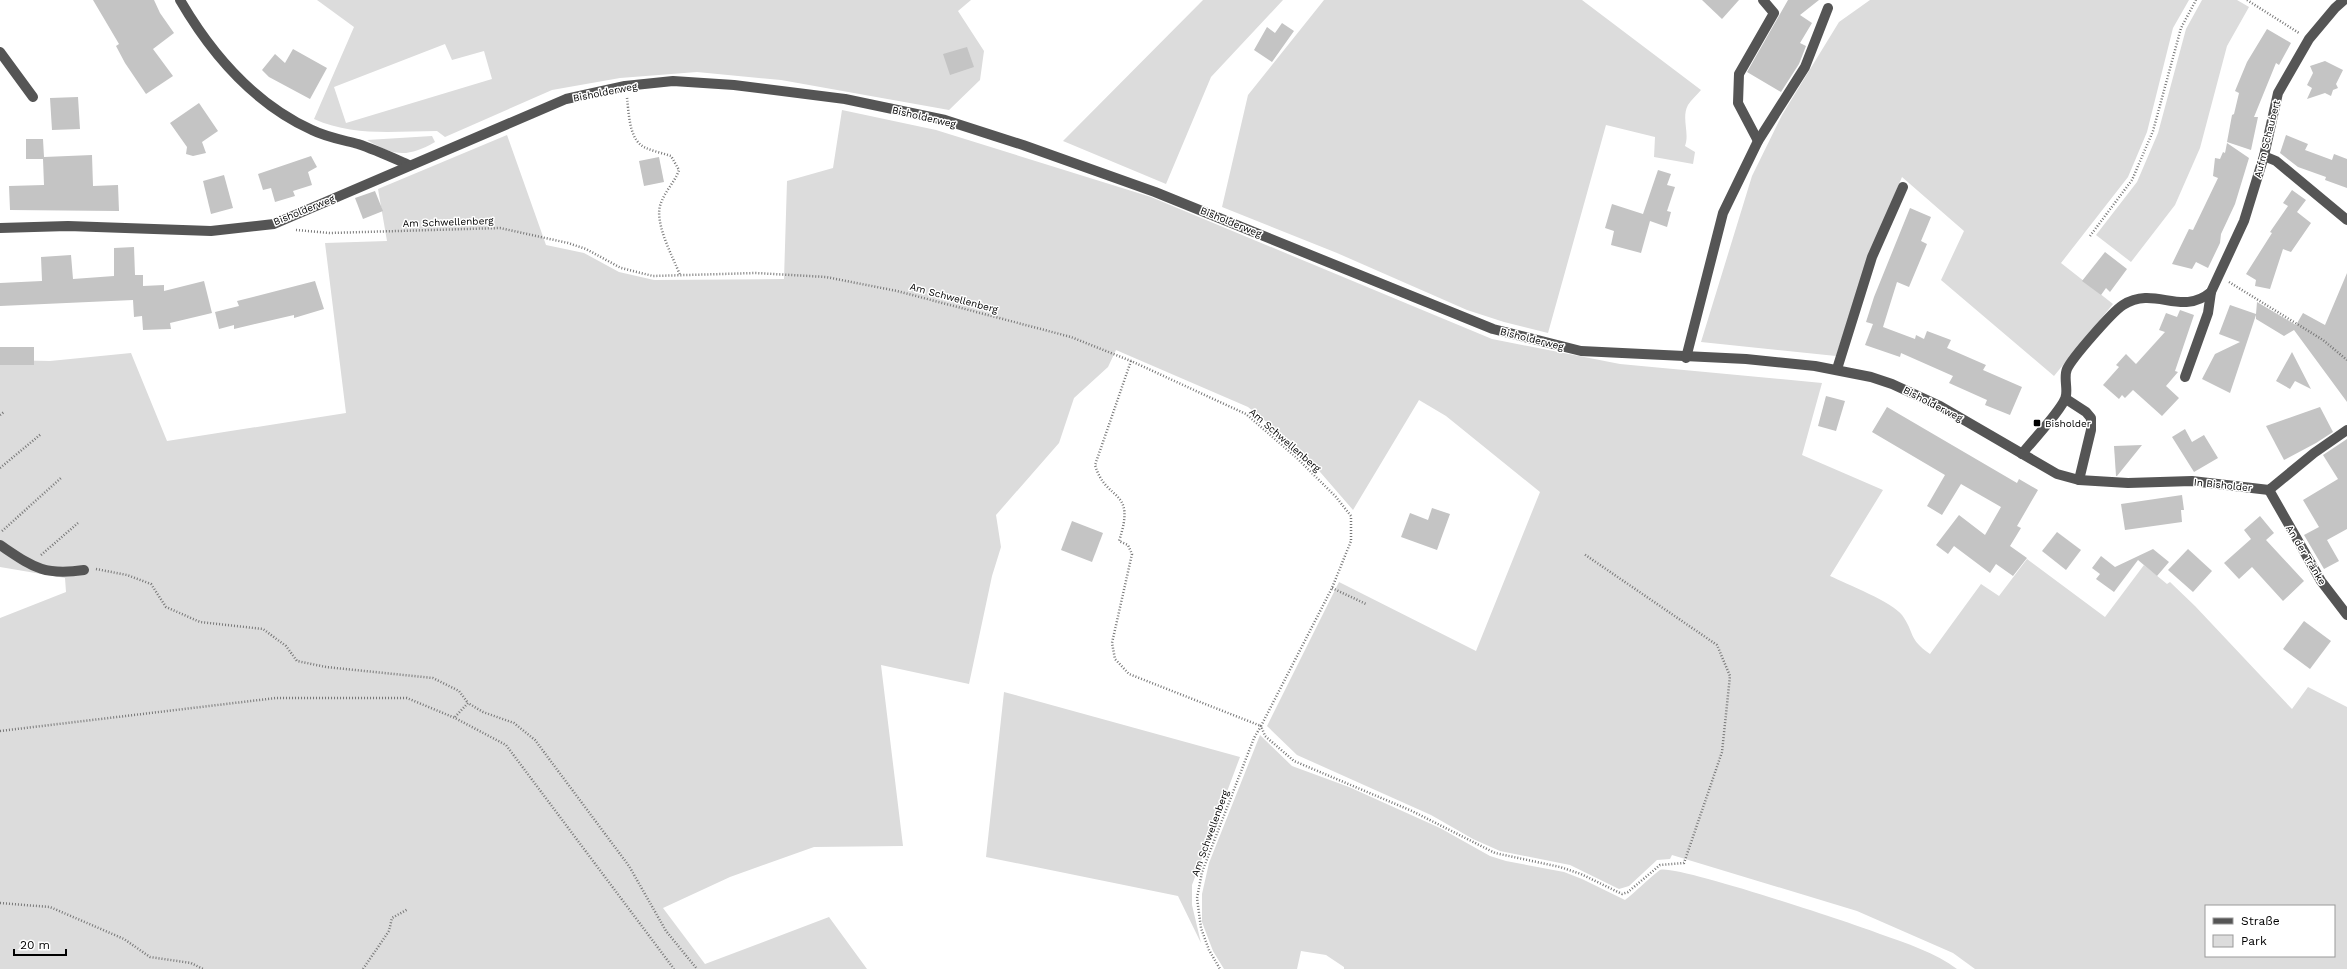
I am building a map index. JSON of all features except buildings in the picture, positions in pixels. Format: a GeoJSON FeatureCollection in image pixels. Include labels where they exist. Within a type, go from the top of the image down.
{"type":"FeatureCollection","features":[{"type":"Feature","properties":{"kind":"street"},"geometry":{"type":"LineString","coordinates":[[180,0],[199,32],[231,72],[270,107],[313,131],[361,145],[409,165]]}},
{"type":"Feature","properties":{"kind":"street"},"geometry":{"type":"LineString","coordinates":[[1758,141],[1738,103],[1739,74],[1774,13],[1763,0]]}},
{"type":"Feature","properties":{"kind":"street","name":"Aufm Schaubert"},"geometry":{"type":"LineString","coordinates":[[2185,377],[2208,313],[2211,292],[2244,221],[2264,156],[2278,93],[2309,39],[2335,8],[2344,0]]}},
{"type":"Feature","properties":{"kind":"street"},"geometry":{"type":"LineString","coordinates":[[1686,358],[1723,213],[1758,141],[1805,67],[1828,8]]}},
{"type":"Feature","properties":{"kind":"street"},"geometry":{"type":"LineString","coordinates":[[0,52],[33,97]]}},
{"type":"Feature","properties":{"kind":"street","name":"Bisholderweg"},"geometry":{"type":"LineString","coordinates":[[0,228],[68,226],[211,231],[274,224],[409,165],[566,100],[625,86],[673,81],[734,85],[845,99],[945,120],[1023,145],[1156,192],[1493,329],[1581,351],[1686,358],[1746,359],[1837,369],[1871,377],[1899,387],[1940,406],[2022,454]]}},
{"type":"Feature","properties":{"kind":"street"},"geometry":{"type":"LineString","coordinates":[[2264,156],[2276,161],[2347,220]]}},
{"type":"Feature","properties":{"kind":"street"},"geometry":{"type":"LineString","coordinates":[[1837,369],[1872,256],[1903,187]]}},
{"type":"Feature","properties":{"kind":"street"},"geometry":{"type":"LineString","coordinates":[[2022,454],[2066,399],[2066,370],[2110,315],[2134,299],[2150,297],[2176,303],[2190,303],[2202,299],[2211,292]]}},
{"type":"Feature","properties":{"kind":"street"},"geometry":{"type":"LineString","coordinates":[[2066,399],[2086,412],[2091,418],[2091,430],[2079,480]]}},
{"type":"Feature","properties":{"kind":"street"},"geometry":{"type":"LineString","coordinates":[[2269,490],[2314,453],[2347,430]]}},
{"type":"Feature","properties":{"kind":"street","name":"In Bisholder"},"geometry":{"type":"LineString","coordinates":[[2022,454],[2057,474],[2079,480],[2128,483],[2192,481],[2269,490]]}},
{"type":"Feature","properties":{"kind":"street","name":"An der Tränke"},"geometry":{"type":"LineString","coordinates":[[2269,490],[2321,581],[2347,616]]}},
{"type":"Feature","properties":{"kind":"street"},"geometry":{"type":"LineString","coordinates":[[0,545],[30,565],[45,572],[63,573],[84,570]]}},
{"type":"Feature","properties":{"kind":"path"},"geometry":{"type":"LineString","coordinates":[[2090,236],[2132,180],[2153,131],[2181,28],[2196,0]]}},
{"type":"Feature","properties":{"kind":"path"},"geometry":{"type":"LineString","coordinates":[[2247,0],[2309,39]]}},
{"type":"Feature","properties":{"kind":"path"},"geometry":{"type":"LineString","coordinates":[[625,86],[631,127],[636,140],[643,147],[671,156],[679,170],[677,177],[660,204],[663,234],[680,275]]}},
{"type":"Feature","properties":{"kind":"path","name":"Am Schwellenberg"},"geometry":{"type":"LineString","coordinates":[[274,224],[300,232],[330,234],[500,228],[568,243],[586,249],[621,268],[653,276],[756,273],[826,276],[897,291],[1071,337],[1131,360],[1246,414],[1297,458],[1336,497],[1351,516],[1351,541],[1332,588],[1254,738],[1202,872],[1197,898],[1201,928],[1209,950],[1220,969]]}},
{"type":"Feature","properties":{"kind":"path"},"geometry":{"type":"LineString","coordinates":[[2218,276],[2323,340],[2347,360]]}},
{"type":"Feature","properties":{"kind":"path"},"geometry":{"type":"LineString","coordinates":[[1131,360],[1095,464],[1099,479],[1122,501],[1126,512],[1119,541],[1128,545],[1132,554],[1113,638],[1115,659],[1129,674],[1261,726],[1265,736],[1294,760],[1419,814],[1495,853],[1560,867],[1580,874],[1622,894],[1628,892],[1660,865],[1684,863],[1722,752],[1730,676],[1718,645],[1584,554]]}},
{"type":"Feature","properties":{"kind":"path"},"geometry":{"type":"LineString","coordinates":[[0,415],[4,412]]}},
{"type":"Feature","properties":{"kind":"path"},"geometry":{"type":"LineString","coordinates":[[0,468],[40,434]]}},
{"type":"Feature","properties":{"kind":"path"},"geometry":{"type":"LineString","coordinates":[[0,533],[60,478]]}},
{"type":"Feature","properties":{"kind":"path"},"geometry":{"type":"LineString","coordinates":[[30,565],[78,523]]}},
{"type":"Feature","properties":{"kind":"path"},"geometry":{"type":"LineString","coordinates":[[84,570],[98,569],[127,574],[151,584],[166,607],[200,622],[263,629],[286,646],[297,661],[326,667],[433,678],[459,691],[468,703],[483,712],[514,723],[535,740],[630,866],[666,931],[697,969]]}},
{"type":"Feature","properties":{"kind":"path"},"geometry":{"type":"LineString","coordinates":[[1332,588],[1366,604]]}},
{"type":"Feature","properties":{"kind":"path"},"geometry":{"type":"LineString","coordinates":[[0,731],[276,698],[407,698],[455,718],[506,745],[674,969]]}},
{"type":"Feature","properties":{"kind":"path"},"geometry":{"type":"LineString","coordinates":[[455,718],[468,703]]}},
{"type":"Feature","properties":{"kind":"path"},"geometry":{"type":"LineString","coordinates":[[0,903],[50,907],[124,939],[150,957],[191,963],[203,969]]}},
{"type":"Feature","properties":{"kind":"path"},"geometry":{"type":"LineString","coordinates":[[363,969],[389,931],[392,918],[408,910]]}},
{"type":"Feature","properties":{"kind":"green space"},"geometry":{"type":"Polygon","coordinates":[[[317,0],[971,0],[958,11],[984,51],[980,80],[949,110],[781,80],[697,72],[620,78],[552,90],[445,137],[437,131],[359,131],[329,125],[314,119],[354,27],[317,0]],[[445,44],[334,87],[346,123],[492,79],[484,51],[452,60],[445,44]]]}},
{"type":"Feature","properties":{"kind":"green space"},"geometry":{"type":"Polygon","coordinates":[[[1203,0],[1283,0],[1211,77],[1166,184],[1063,141],[1203,0]]]}},
{"type":"Feature","properties":{"kind":"green space"},"geometry":{"type":"Polygon","coordinates":[[[1324,0],[1582,0],[1701,90],[1688,105],[1685,115],[1687,136],[1685,146],[1695,152],[1693,164],[1654,157],[1655,137],[1606,125],[1548,333],[1504,322],[1467,310],[1337,253],[1222,207],[1248,95],[1324,0]]]}},
{"type":"Feature","properties":{"kind":"green space"},"geometry":{"type":"Polygon","coordinates":[[[1870,0],[2189,0],[2173,28],[2147,132],[2128,177],[2061,263],[2113,304],[2054,376],[1941,280],[1964,231],[1902,177],[1868,257],[1836,356],[1701,342],[1752,176],[1782,115],[1839,22],[1870,0]]]}},
{"type":"Feature","properties":{"kind":"green space"},"geometry":{"type":"Polygon","coordinates":[[[2202,0],[2237,0],[2249,7],[2227,46],[2200,148],[2175,205],[2131,262],[2096,235],[2137,182],[2158,133],[2186,29],[2202,0]]]}},
{"type":"Feature","properties":{"kind":"green space"},"geometry":{"type":"Polygon","coordinates":[[[842,110],[936,130],[1151,197],[1492,339],[1620,364],[1822,383],[1802,455],[1883,490],[1830,576],[1869,594],[1897,610],[1906,621],[1918,644],[1930,654],[1981,584],[1999,596],[2027,559],[2105,617],[2144,565],[2167,584],[2170,582],[2195,606],[2292,709],[2308,687],[2347,707],[2347,969],[1975,969],[1953,953],[1857,911],[1672,855],[1670,859],[1657,860],[1629,886],[1619,889],[1570,865],[1500,851],[1473,839],[1431,815],[1297,755],[1267,726],[1339,582],[1476,651],[1540,492],[1446,416],[1419,400],[1353,510],[1301,450],[1248,407],[1116,350],[1108,367],[1074,398],[1059,443],[996,515],[1001,547],[992,576],[969,684],[881,665],[903,846],[814,847],[730,877],[663,908],[705,964],[829,917],[867,969],[0,969],[0,618],[66,592],[65,578],[0,567],[0,360],[50,361],[131,353],[167,441],[346,413],[325,243],[387,241],[378,189],[507,135],[546,245],[584,253],[619,272],[654,280],[784,279],[787,181],[833,168],[842,110]]]}},
{"type":"Feature","properties":{"kind":"green space"},"geometry":{"type":"Polygon","coordinates":[[[432,136],[435,142],[408,153],[393,152],[367,140],[432,136]]]}},
{"type":"Feature","properties":{"kind":"green space"},"geometry":{"type":"Polygon","coordinates":[[[1004,692],[1240,757],[1192,885],[1192,905],[1201,943],[1178,896],[986,857],[1004,692]]]}},
{"type":"Feature","properties":{"kind":"green space"},"geometry":{"type":"Polygon","coordinates":[[[1260,735],[1292,766],[1349,787],[1440,828],[1490,856],[1506,861],[1564,872],[1625,900],[1660,870],[1697,876],[1864,928],[1930,953],[1957,969],[1344,969],[1344,967],[1326,955],[1301,951],[1297,969],[1224,969],[1213,951],[1202,922],[1202,894],[1209,863],[1260,735]]]}},
{"type":"Feature","properties":{"kind":"place","name":"Bisholder"},"geometry":{"type":"Point","coordinates":[2037,423]}}]}
